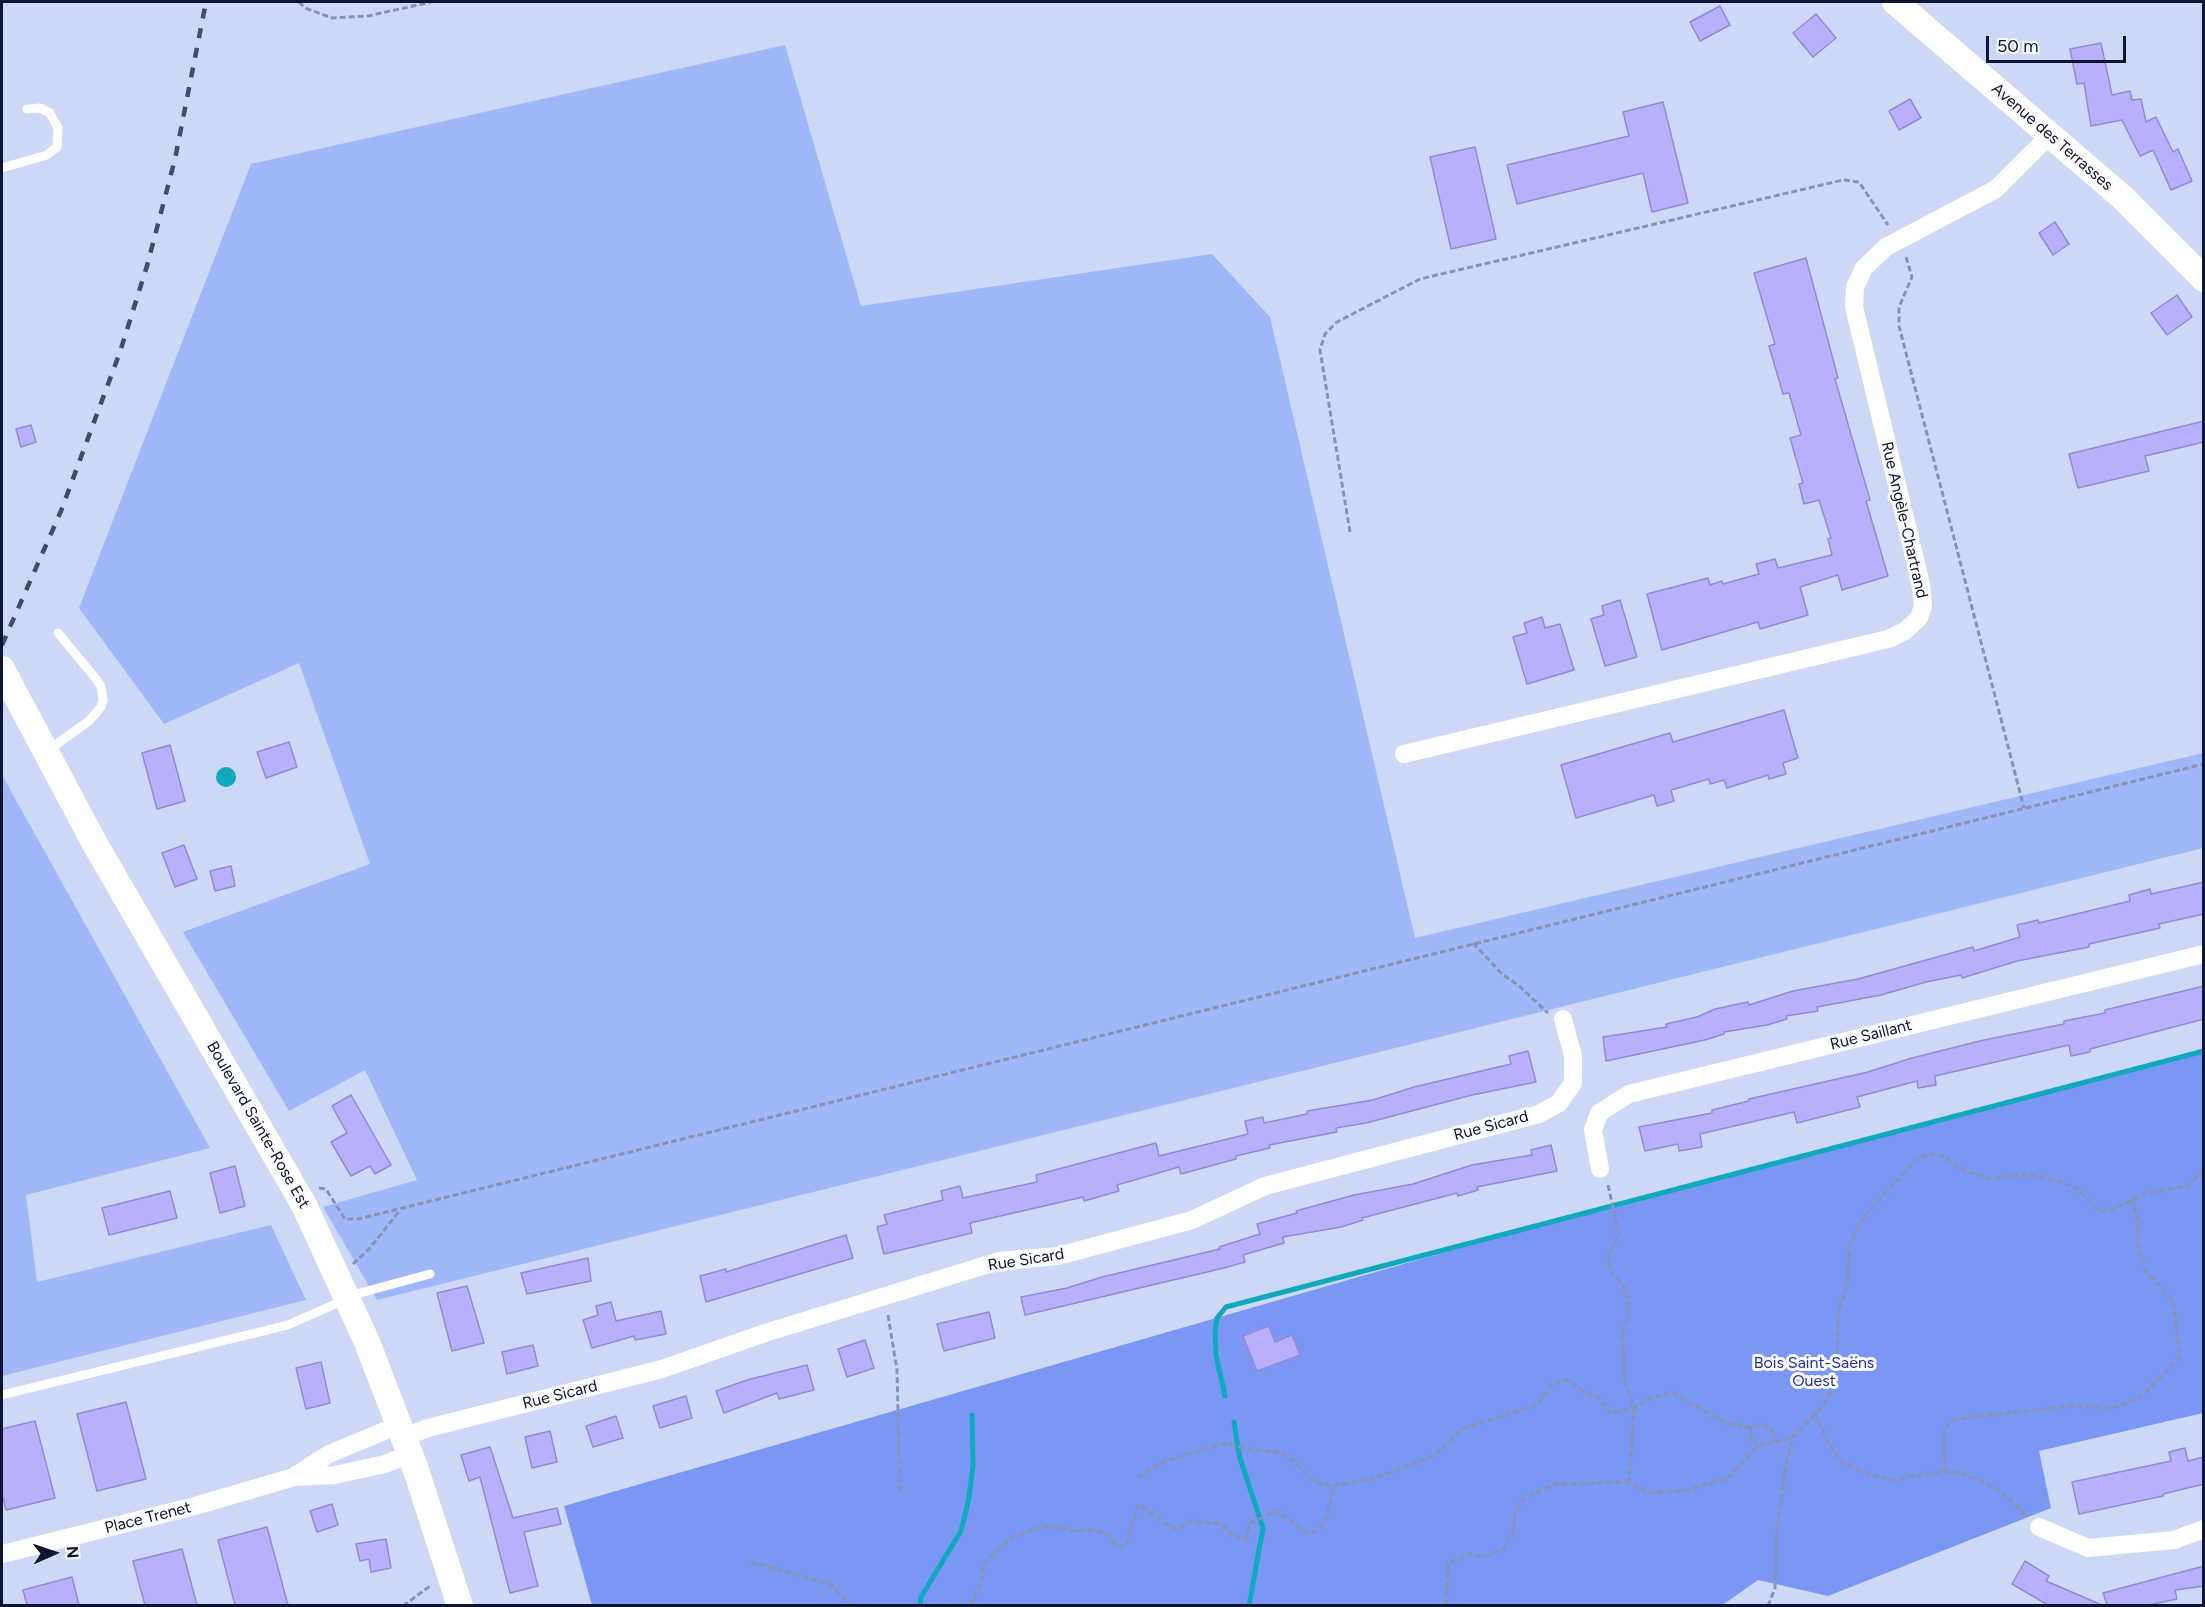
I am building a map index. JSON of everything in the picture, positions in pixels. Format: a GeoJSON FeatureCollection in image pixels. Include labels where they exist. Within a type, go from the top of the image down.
{"type":"FeatureCollection","features":[{"type":"Feature","properties":{"kind":"street","name":"Avenue des Terrasses"},"geometry":{"type":"LineString","coordinates":[[1895,2],[2137,212],[2204,279]]}},
{"type":"Feature","properties":{"kind":"street","name":"Rue Angèle-Chartrand"},"geometry":{"type":"LineString","coordinates":[[1404,754],[1888,639],[1905,631],[1918,618],[1923,606],[1921,584],[1854,307],[1855,287],[1864,268],[1898,240],[1996,189],[2050,135]]}},
{"type":"Feature","properties":{"kind":"street","name":"Boulevard Sainte-Rose Est"},"geometry":{"type":"LineString","coordinates":[[2,669],[113,876],[300,1197],[348,1298],[404,1439],[459,1605]]}},
{"type":"Feature","properties":{"kind":"street","name":"Rue Saillant"},"geometry":{"type":"LineString","coordinates":[[1600,1169],[1593,1130],[1599,1113],[1629,1095],[2204,954]]}},
{"type":"Feature","properties":{"kind":"street","name":"Rue Sicard"},"geometry":{"type":"LineString","coordinates":[[404,1439],[428,1428],[662,1369],[999,1261],[1058,1256],[1192,1220],[1265,1186],[1539,1114],[1559,1103],[1573,1083],[1573,1056],[1563,1019]]}},
{"type":"Feature","properties":{"kind":"street","name":"Place Trenet"},"geometry":{"type":"LineString","coordinates":[[294,1477],[329,1454],[404,1439]]}},
{"type":"Feature","properties":{"kind":"street","name":"Place Trenet"},"geometry":{"type":"LineString","coordinates":[[2,1554],[195,1506],[294,1477],[335,1475],[378,1466],[404,1439]]}},
{"type":"Feature","properties":{"kind":"street"},"geometry":{"type":"LineString","coordinates":[[2039,1527],[2088,1548],[2174,1540],[2204,1529]]}},
{"type":"Feature","properties":{"kind":"lane"},"geometry":{"type":"LineString","coordinates":[[2,168],[50,154],[57,147],[58,128],[50,114],[40,108],[27,109]]}},
{"type":"Feature","properties":{"kind":"lane"},"geometry":{"type":"LineString","coordinates":[[45,752],[89,721],[103,700],[97,680],[58,633]]}},
{"type":"Feature","properties":{"kind":"lane"},"geometry":{"type":"LineString","coordinates":[[2,1395],[288,1325],[309,1318],[348,1298],[430,1274]]}},
{"type":"Feature","properties":{"kind":"path"},"geometry":{"type":"LineString","coordinates":[[299,2],[305,8],[332,18],[368,16],[431,2]]}},
{"type":"Feature","properties":{"kind":"path"},"geometry":{"type":"LineString","coordinates":[[1350,532],[1320,350],[1325,334],[1337,322],[1420,279],[1843,180],[1859,182],[1898,240],[1912,268],[1912,277],[1899,307],[1899,326],[2024,808]]}},
{"type":"Feature","properties":{"kind":"path"},"geometry":{"type":"LineString","coordinates":[[313,1191],[320,1188],[326,1190],[347,1220],[401,1208],[2204,764]]}},
{"type":"Feature","properties":{"kind":"path"},"geometry":{"type":"LineString","coordinates":[[1473,943],[1502,974],[1523,989],[1553,1017],[1563,1019]]}},
{"type":"Feature","properties":{"kind":"path"},"geometry":{"type":"LineString","coordinates":[[1768,1605],[1775,1588],[1777,1529],[1786,1464],[1793,1437],[1831,1396],[1837,1370],[1838,1314],[1847,1285],[1850,1243],[1865,1215],[1916,1160],[1928,1154],[1945,1156],[1960,1169],[1990,1179],[2026,1174],[2062,1182],[2077,1189],[2100,1211],[2108,1211],[2146,1194],[2189,1185],[2204,1169]]}},
{"type":"Feature","properties":{"kind":"path"},"geometry":{"type":"LineString","coordinates":[[1600,1169],[1608,1184],[1619,1233],[1608,1257],[1611,1272],[1626,1289],[1629,1316],[1622,1333],[1625,1382],[1634,1407],[1629,1482]]}},
{"type":"Feature","properties":{"kind":"path"},"geometry":{"type":"LineString","coordinates":[[1945,1472],[1944,1431],[1949,1423],[1957,1419],[2070,1406],[2114,1408],[2141,1397],[2180,1357],[2173,1301],[2146,1271],[2138,1245],[2138,1221],[2133,1200]]}},
{"type":"Feature","properties":{"kind":"path"},"geometry":{"type":"LineString","coordinates":[[353,1263],[370,1248],[401,1208]]}},
{"type":"Feature","properties":{"kind":"path"},"geometry":{"type":"LineString","coordinates":[[884,1296],[897,1370],[900,1492]]}},
{"type":"Feature","properties":{"kind":"path"},"geometry":{"type":"LineString","coordinates":[[1138,1479],[1164,1461],[1226,1443],[1252,1450],[1279,1452],[1288,1456],[1315,1482],[1332,1485],[1371,1479],[1432,1457],[1464,1428],[1539,1404],[1550,1385],[1557,1381],[1570,1381],[1580,1390],[1598,1397],[1611,1413],[1634,1407],[1671,1392],[1726,1423],[1750,1428],[1761,1424],[1769,1426],[1774,1434],[1774,1441]]}},
{"type":"Feature","properties":{"kind":"path"},"geometry":{"type":"LineString","coordinates":[[1815,1413],[1828,1443],[1841,1461],[1862,1472],[1893,1480],[1945,1472],[1978,1479],[2000,1491],[2039,1527]]}},
{"type":"Feature","properties":{"kind":"path"},"geometry":{"type":"LineString","coordinates":[[1750,1428],[1752,1441],[1758,1446]]}},
{"type":"Feature","properties":{"kind":"path"},"geometry":{"type":"LineString","coordinates":[[1446,1605],[1448,1564],[1470,1554],[1483,1557],[1504,1548],[1514,1531],[1515,1513],[1524,1498],[1555,1484],[1629,1482],[1648,1493],[1687,1490],[1728,1478],[1758,1446],[1793,1437]]}},
{"type":"Feature","properties":{"kind":"path"},"geometry":{"type":"LineString","coordinates":[[970,1605],[982,1579],[983,1565],[1008,1540],[1031,1530],[1059,1527],[1071,1531],[1096,1530],[1109,1536],[1115,1544],[1122,1547],[1127,1543],[1137,1507],[1140,1505],[1172,1528],[1178,1529],[1191,1521],[1222,1524],[1233,1535],[1246,1539],[1250,1523],[1277,1511],[1309,1534],[1322,1527],[1325,1521],[1331,1501],[1332,1485]]}},
{"type":"Feature","properties":{"kind":"path"},"geometry":{"type":"LineString","coordinates":[[751,1562],[830,1584],[852,1605]]}},
{"type":"Feature","properties":{"kind":"path"},"geometry":{"type":"LineString","coordinates":[[403,1605],[427,1587],[434,1585]]}},
{"type":"Feature","properties":{"kind":"shaded area"},"geometry":{"type":"Polygon","coordinates":[[[785,45],[861,306],[1212,254],[1270,317],[1415,938],[2203,753],[2203,848],[377,1300],[323,1207],[417,1180],[365,1070],[289,1111],[183,932],[370,864],[299,663],[164,724],[79,608],[251,164],[785,45]]]}},
{"type":"Feature","properties":{"kind":"shaded area"},"geometry":{"type":"Polygon","coordinates":[[[226,767],[233,770],[236,777],[233,784],[226,787],[219,784],[216,777],[219,770],[226,767]]]}},
{"type":"Feature","properties":{"kind":"shaded area"},"geometry":{"type":"Polygon","coordinates":[[[2,775],[210,1148],[26,1195],[37,1282],[271,1225],[306,1300],[2,1376],[2,775]]]}},
{"type":"Feature","properties":{"kind":"green space","name":"Bois Saint-Saëns Ouest"},"geometry":{"type":"Polygon","coordinates":[[[2203,1052],[2203,1413],[2039,1451],[2051,1508],[1828,1596],[1758,1580],[1721,1606],[592,1605],[564,1506],[1591,1210],[2203,1052]]]}},
{"type":"Feature","properties":{"kind":"building"},"geometry":{"type":"Polygon","coordinates":[[[1720,6],[1730,25],[1700,41],[1690,22],[1720,6]]]}},
{"type":"Feature","properties":{"kind":"building"},"geometry":{"type":"Polygon","coordinates":[[[1816,14],[1836,38],[1813,57],[1793,33],[1816,14]]]}},
{"type":"Feature","properties":{"kind":"building"},"geometry":{"type":"Polygon","coordinates":[[[2101,43],[2112,95],[2130,91],[2132,100],[2141,99],[2146,122],[2156,117],[2173,152],[2178,149],[2192,181],[2171,190],[2153,150],[2140,156],[2122,120],[2091,126],[2084,83],[2077,84],[2070,49],[2101,43]]]}},
{"type":"Feature","properties":{"kind":"building"},"geometry":{"type":"Polygon","coordinates":[[[1910,99],[1921,118],[1899,130],[1889,111],[1910,99]]]}},
{"type":"Feature","properties":{"kind":"building"},"geometry":{"type":"Polygon","coordinates":[[[1663,102],[1688,203],[1652,212],[1643,173],[1517,204],[1507,165],[1629,136],[1623,112],[1663,102]]]}},
{"type":"Feature","properties":{"kind":"building"},"geometry":{"type":"Polygon","coordinates":[[[1475,147],[1496,239],[1451,249],[1430,157],[1475,147]]]}},
{"type":"Feature","properties":{"kind":"building"},"geometry":{"type":"Polygon","coordinates":[[[2055,222],[2069,244],[2053,255],[2039,233],[2055,222]]]}},
{"type":"Feature","properties":{"kind":"building"},"geometry":{"type":"Polygon","coordinates":[[[1806,258],[1838,378],[1835,379],[1870,500],[1866,501],[1888,576],[1842,590],[1838,575],[1800,587],[1808,615],[1760,629],[1758,622],[1662,650],[1647,594],[1708,578],[1710,585],[1722,581],[1723,584],[1759,574],[1756,564],[1775,559],[1778,568],[1832,555],[1828,539],[1831,538],[1819,500],[1804,504],[1799,484],[1803,483],[1790,438],[1801,435],[1789,393],[1783,394],[1769,346],[1775,344],[1754,273],[1806,258]]]}},
{"type":"Feature","properties":{"kind":"building"},"geometry":{"type":"Polygon","coordinates":[[[2177,295],[2192,317],[2167,335],[2151,313],[2177,295]]]}},
{"type":"Feature","properties":{"kind":"building"},"geometry":{"type":"Polygon","coordinates":[[[2204,421],[2204,442],[2145,456],[2149,471],[2078,488],[2069,454],[2204,421]]]}},
{"type":"Feature","properties":{"kind":"building"},"geometry":{"type":"Polygon","coordinates":[[[31,425],[36,442],[21,447],[16,429],[31,425]]]}},
{"type":"Feature","properties":{"kind":"building"},"geometry":{"type":"Polygon","coordinates":[[[1620,600],[1637,657],[1605,666],[1591,619],[1604,615],[1602,606],[1620,600]]]}},
{"type":"Feature","properties":{"kind":"building"},"geometry":{"type":"Polygon","coordinates":[[[1542,617],[1545,628],[1560,624],[1574,670],[1527,684],[1513,637],[1527,633],[1524,623],[1542,617]]]}},
{"type":"Feature","properties":{"kind":"building"},"geometry":{"type":"Polygon","coordinates":[[[1784,710],[1798,758],[1783,763],[1786,774],[1769,779],[1768,775],[1727,788],[1724,780],[1710,784],[1709,779],[1671,790],[1674,801],[1657,806],[1654,795],[1576,818],[1561,765],[1670,733],[1673,742],[1784,710]]]}},
{"type":"Feature","properties":{"kind":"building"},"geometry":{"type":"Polygon","coordinates":[[[289,742],[297,767],[266,778],[257,752],[289,742]]]}},
{"type":"Feature","properties":{"kind":"building"},"geometry":{"type":"Polygon","coordinates":[[[170,745],[185,801],[157,809],[142,753],[170,745]]]}},
{"type":"Feature","properties":{"kind":"building"},"geometry":{"type":"Polygon","coordinates":[[[184,845],[197,879],[175,887],[162,853],[184,845]]]}},
{"type":"Feature","properties":{"kind":"building"},"geometry":{"type":"Polygon","coordinates":[[[231,866],[235,886],[215,891],[210,871],[231,866]]]}},
{"type":"Feature","properties":{"kind":"building"},"geometry":{"type":"Polygon","coordinates":[[[2204,882],[2204,914],[2159,924],[2160,928],[2089,944],[2089,947],[2017,961],[1962,978],[1961,975],[1926,982],[1881,995],[1817,1007],[1818,1011],[1786,1016],[1787,1019],[1767,1025],[1724,1032],[1724,1034],[1705,1040],[1606,1061],[1603,1037],[1667,1027],[1666,1024],[1697,1017],[1715,1009],[1748,1002],[1749,1005],[1793,991],[1858,979],[1973,947],[1974,951],[2020,937],[2017,925],[2038,920],[2039,923],[2130,901],[2129,895],[2150,889],[2151,894],[2204,882]]]}},
{"type":"Feature","properties":{"kind":"building"},"geometry":{"type":"Polygon","coordinates":[[[2204,986],[2204,1019],[2090,1049],[2090,1052],[2071,1056],[2069,1045],[1935,1076],[1936,1085],[1918,1088],[1917,1081],[1857,1097],[1860,1107],[1797,1123],[1794,1112],[1700,1134],[1702,1147],[1679,1151],[1678,1144],[1645,1151],[1639,1127],[1712,1113],[1712,1110],[1749,1101],[1749,1099],[1868,1072],[1984,1040],[2064,1024],[2064,1021],[2105,1013],[2105,1010],[2204,986]]]}},
{"type":"Feature","properties":{"kind":"building"},"geometry":{"type":"Polygon","coordinates":[[[1528,1051],[1536,1082],[1472,1095],[1366,1123],[1336,1128],[1337,1132],[1269,1145],[1270,1148],[1236,1156],[1236,1159],[1181,1174],[1179,1167],[1117,1185],[1119,1191],[1084,1201],[1083,1197],[970,1223],[972,1233],[884,1254],[877,1227],[887,1224],[884,1215],[943,1200],[941,1191],[960,1186],[963,1198],[1037,1182],[1036,1175],[1156,1143],[1159,1156],[1248,1134],[1245,1121],[1263,1117],[1264,1123],[1307,1114],[1307,1111],[1373,1100],[1414,1087],[1511,1064],[1509,1056],[1528,1051]]]}},
{"type":"Feature","properties":{"kind":"building"},"geometry":{"type":"Polygon","coordinates":[[[351,1095],[391,1165],[375,1174],[370,1166],[351,1176],[331,1142],[347,1133],[332,1106],[351,1095]]]}},
{"type":"Feature","properties":{"kind":"building"},"geometry":{"type":"Polygon","coordinates":[[[1551,1145],[1557,1171],[1477,1187],[1478,1190],[1458,1196],[1457,1193],[1362,1218],[1363,1220],[1341,1227],[1283,1237],[1284,1243],[1243,1255],[1245,1262],[1025,1315],[1021,1297],[1067,1288],[1102,1277],[1220,1249],[1219,1247],[1260,1234],[1257,1224],[1297,1213],[1296,1211],[1354,1195],[1413,1184],[1472,1165],[1532,1155],[1531,1150],[1551,1145]]]}},
{"type":"Feature","properties":{"kind":"building"},"geometry":{"type":"Polygon","coordinates":[[[235,1166],[245,1206],[220,1213],[210,1173],[235,1166]]]}},
{"type":"Feature","properties":{"kind":"building"},"geometry":{"type":"Polygon","coordinates":[[[170,1191],[177,1218],[109,1235],[102,1208],[170,1191]]]}},
{"type":"Feature","properties":{"kind":"building"},"geometry":{"type":"Polygon","coordinates":[[[846,1235],[853,1258],[706,1302],[700,1276],[726,1269],[726,1272],[846,1235]]]}},
{"type":"Feature","properties":{"kind":"building"},"geometry":{"type":"Polygon","coordinates":[[[588,1258],[591,1281],[527,1294],[521,1273],[588,1258]]]}},
{"type":"Feature","properties":{"kind":"building"},"geometry":{"type":"Polygon","coordinates":[[[467,1286],[484,1343],[452,1351],[437,1293],[467,1286]]]}},
{"type":"Feature","properties":{"kind":"building"},"geometry":{"type":"Polygon","coordinates":[[[611,1302],[616,1321],[661,1311],[666,1334],[635,1340],[634,1336],[592,1348],[583,1320],[598,1315],[596,1306],[611,1302]]]}},
{"type":"Feature","properties":{"kind":"building"},"geometry":{"type":"Polygon","coordinates":[[[989,1312],[995,1338],[944,1351],[937,1324],[989,1312]]]}},
{"type":"Feature","properties":{"kind":"building"},"geometry":{"type":"Polygon","coordinates":[[[1269,1326],[1275,1342],[1292,1335],[1300,1355],[1257,1371],[1243,1336],[1269,1326]]]}},
{"type":"Feature","properties":{"kind":"building"},"geometry":{"type":"Polygon","coordinates":[[[865,1340],[874,1368],[847,1377],[838,1349],[865,1340]]]}},
{"type":"Feature","properties":{"kind":"building"},"geometry":{"type":"Polygon","coordinates":[[[533,1345],[538,1366],[507,1374],[502,1352],[533,1345]]]}},
{"type":"Feature","properties":{"kind":"building"},"geometry":{"type":"Polygon","coordinates":[[[321,1362],[330,1403],[306,1409],[296,1368],[321,1362]]]}},
{"type":"Feature","properties":{"kind":"building"},"geometry":{"type":"Polygon","coordinates":[[[807,1365],[814,1390],[779,1399],[777,1393],[724,1413],[716,1391],[747,1380],[807,1365]]]}},
{"type":"Feature","properties":{"kind":"building"},"geometry":{"type":"Polygon","coordinates":[[[686,1396],[692,1418],[660,1428],[653,1406],[686,1396]]]}},
{"type":"Feature","properties":{"kind":"building"},"geometry":{"type":"Polygon","coordinates":[[[126,1402],[146,1479],[97,1491],[77,1414],[126,1402]]]}},
{"type":"Feature","properties":{"kind":"building"},"geometry":{"type":"Polygon","coordinates":[[[616,1416],[623,1438],[593,1447],[586,1426],[616,1416]]]}},
{"type":"Feature","properties":{"kind":"building"},"geometry":{"type":"Polygon","coordinates":[[[35,1421],[55,1498],[6,1510],[2,1494],[2,1429],[35,1421]]]}},
{"type":"Feature","properties":{"kind":"building"},"geometry":{"type":"Polygon","coordinates":[[[550,1431],[557,1462],[532,1468],[525,1437],[550,1431]]]}},
{"type":"Feature","properties":{"kind":"building"},"geometry":{"type":"Polygon","coordinates":[[[490,1447],[513,1518],[557,1508],[561,1524],[524,1532],[538,1586],[510,1593],[480,1477],[469,1481],[461,1455],[490,1447]]]}},
{"type":"Feature","properties":{"kind":"building"},"geometry":{"type":"Polygon","coordinates":[[[2185,1448],[2188,1461],[2204,1457],[2204,1484],[2163,1494],[2163,1496],[2079,1514],[2072,1482],[2171,1461],[2169,1452],[2185,1448]]]}},
{"type":"Feature","properties":{"kind":"building"},"geometry":{"type":"Polygon","coordinates":[[[332,1504],[338,1525],[317,1532],[310,1511],[332,1504]]]}},
{"type":"Feature","properties":{"kind":"building"},"geometry":{"type":"Polygon","coordinates":[[[267,1527],[288,1605],[235,1605],[218,1540],[267,1527]]]}},
{"type":"Feature","properties":{"kind":"building"},"geometry":{"type":"Polygon","coordinates":[[[386,1539],[391,1568],[371,1572],[369,1559],[360,1561],[356,1544],[386,1539]]]}},
{"type":"Feature","properties":{"kind":"building"},"geometry":{"type":"Polygon","coordinates":[[[182,1549],[197,1605],[145,1605],[133,1561],[182,1549]]]}},
{"type":"Feature","properties":{"kind":"building"},"geometry":{"type":"Polygon","coordinates":[[[2025,1561],[2049,1576],[2046,1581],[2102,1605],[2048,1605],[2012,1584],[2025,1561]]]}},
{"type":"Feature","properties":{"kind":"building"},"geometry":{"type":"Polygon","coordinates":[[[2204,1566],[2204,1586],[2175,1590],[2177,1599],[2148,1605],[2107,1605],[2103,1593],[2204,1566]]]}},
{"type":"Feature","properties":{"kind":"building"},"geometry":{"type":"Polygon","coordinates":[[[72,1577],[79,1605],[27,1605],[23,1590],[72,1577]]]}},
{"type":"Feature","properties":{"kind":"waterway"},"geometry":{"type":"LineString","coordinates":[[1225,1396],[1216,1355],[1215,1332],[1217,1318],[1226,1307],[2204,1051]]}},
{"type":"Feature","properties":{"kind":"waterway"},"geometry":{"type":"LineString","coordinates":[[920,1606],[921,1597],[961,1531],[969,1498],[973,1465],[972,1415]]}},
{"type":"Feature","properties":{"kind":"waterway"},"geometry":{"type":"LineString","coordinates":[[1234,1422],[1239,1455],[1263,1528],[1249,1606]]}},
{"type":"Feature","properties":{"kind":"railway"},"geometry":{"type":"LineString","coordinates":[[2,645],[61,511],[120,352],[147,266],[175,159],[206,2]]}}]}
